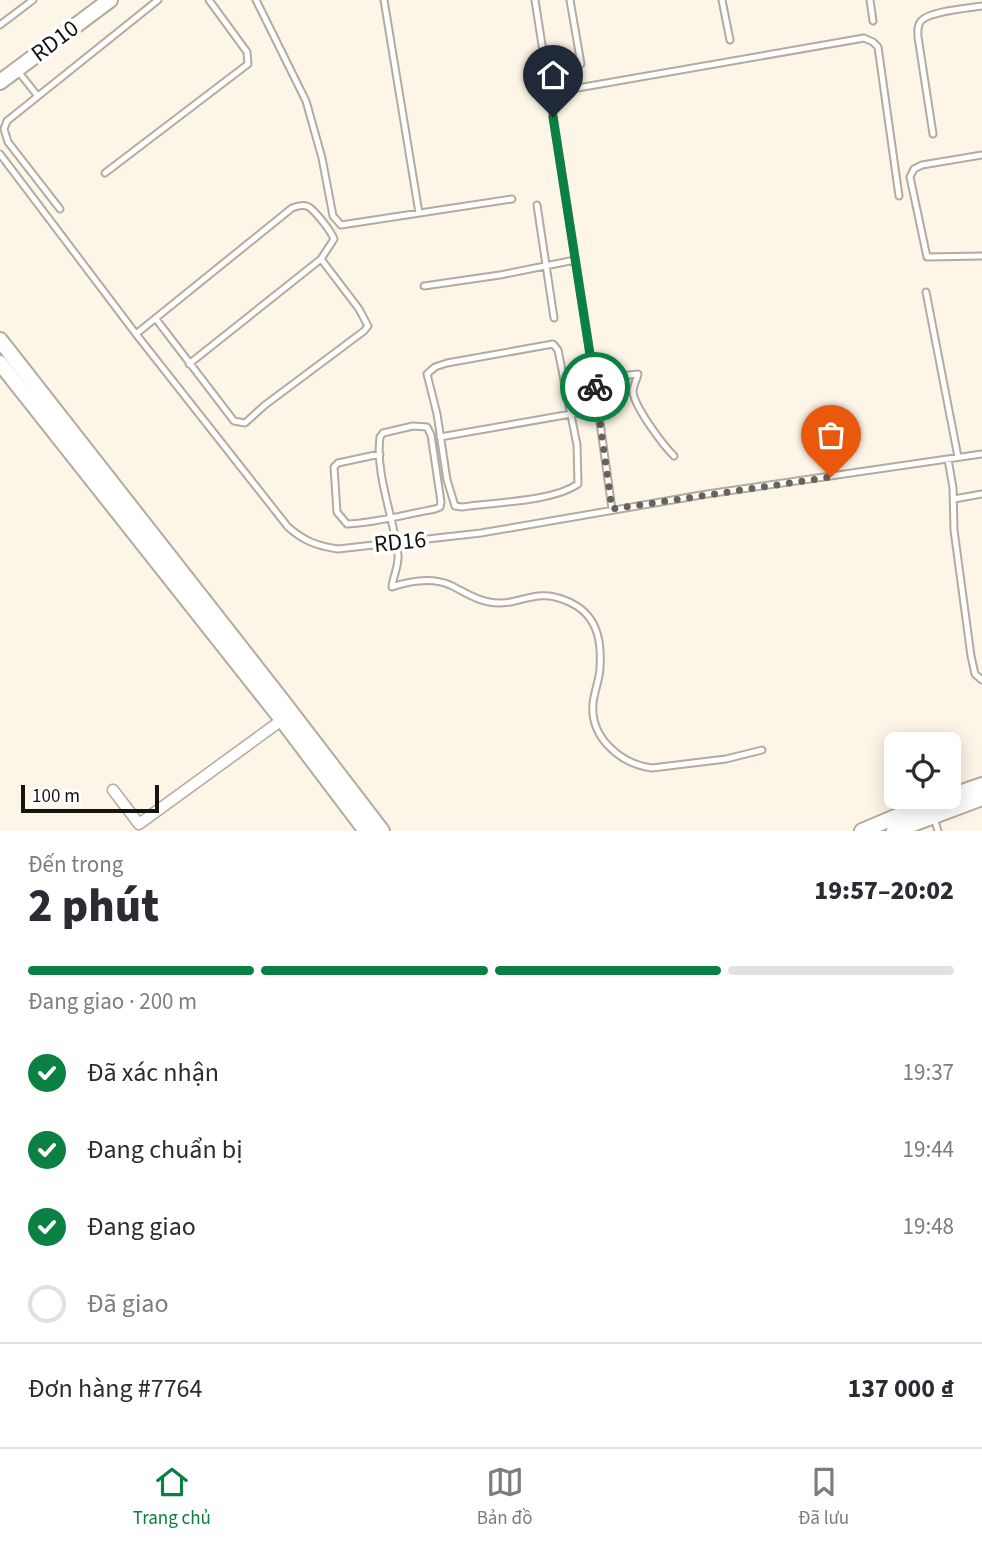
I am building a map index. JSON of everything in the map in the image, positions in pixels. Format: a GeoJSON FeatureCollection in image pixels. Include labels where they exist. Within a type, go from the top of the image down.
{"type":"FeatureCollection","features":[{"type":"Feature","properties":{"kind":"main road","name":"RD10"},"geometry":{"type":"LineString","coordinates":[[0,82],[110,0]]}},
{"type":"Feature","properties":{"kind":"main road"},"geometry":{"type":"LineString","coordinates":[[0,340],[287,716],[366,831]]}},
{"type":"Feature","properties":{"kind":"main road"},"geometry":{"type":"LineString","coordinates":[[0,363],[382,831]]}},
{"type":"Feature","properties":{"kind":"main road"},"geometry":{"type":"LineString","coordinates":[[862,831],[982,785]]}},
{"type":"Feature","properties":{"kind":"main road"},"geometry":{"type":"LineString","coordinates":[[894,831],[982,798]]}},
{"type":"Feature","properties":{"kind":"street"},"geometry":{"type":"LineString","coordinates":[[113,790],[139,824],[287,716]]}},
{"type":"Feature","properties":{"kind":"lane"},"geometry":{"type":"LineString","coordinates":[[0,25],[33,0]]}},
{"type":"Feature","properties":{"kind":"lane"},"geometry":{"type":"LineString","coordinates":[[60,209],[15,153],[4,129],[7,121],[158,0]]}},
{"type":"Feature","properties":{"kind":"lane"},"geometry":{"type":"LineString","coordinates":[[105,173],[248,64],[247,52],[209,0]]}},
{"type":"Feature","properties":{"kind":"lane"},"geometry":{"type":"LineString","coordinates":[[256,0],[306,101],[315,127],[336,222],[341,225],[512,200]]}},
{"type":"Feature","properties":{"kind":"lane"},"geometry":{"type":"LineString","coordinates":[[384,0],[419,213]]}},
{"type":"Feature","properties":{"kind":"lane"},"geometry":{"type":"LineString","coordinates":[[535,0],[612,509]]}},
{"type":"Feature","properties":{"kind":"lane"},"geometry":{"type":"LineString","coordinates":[[570,0],[581,64]]}},
{"type":"Feature","properties":{"kind":"lane"},"geometry":{"type":"LineString","coordinates":[[722,0],[730,40]]}},
{"type":"Feature","properties":{"kind":"lane"},"geometry":{"type":"LineString","coordinates":[[870,0],[873,21]]}},
{"type":"Feature","properties":{"kind":"lane"},"geometry":{"type":"LineString","coordinates":[[933,134],[918,37],[919,25],[923,18],[933,14],[982,6]]}},
{"type":"Feature","properties":{"kind":"lane"},"geometry":{"type":"LineString","coordinates":[[549,93],[853,39],[869,40],[878,47],[899,195]]}},
{"type":"Feature","properties":{"kind":"lane"},"geometry":{"type":"LineString","coordinates":[[17,70],[37,95]]}},
{"type":"Feature","properties":{"kind":"lane","name":"RD16"},"geometry":{"type":"LineString","coordinates":[[0,154],[136,334],[288,527],[303,540],[318,547],[338,549],[481,533],[612,509],[982,454]]}},
{"type":"Feature","properties":{"kind":"lane"},"geometry":{"type":"LineString","coordinates":[[982,155],[922,166],[914,169],[910,177],[926,257],[934,259],[982,256]]}},
{"type":"Feature","properties":{"kind":"lane"},"geometry":{"type":"LineString","coordinates":[[136,334],[292,208],[299,205],[309,207],[331,233],[332,245],[321,259],[189,364]]}},
{"type":"Feature","properties":{"kind":"lane"},"geometry":{"type":"LineString","coordinates":[[537,205],[554,318]]}},
{"type":"Feature","properties":{"kind":"lane"},"geometry":{"type":"LineString","coordinates":[[156,319],[234,421],[245,424],[264,405],[368,326],[321,259]]}},
{"type":"Feature","properties":{"kind":"lane"},"geometry":{"type":"LineString","coordinates":[[424,286],[575,260]]}},
{"type":"Feature","properties":{"kind":"lane"},"geometry":{"type":"LineString","coordinates":[[926,292],[958,457]]}},
{"type":"Feature","properties":{"kind":"lane"},"geometry":{"type":"LineString","coordinates":[[553,344],[558,351],[577,445],[578,484],[568,491],[551,495],[462,508],[455,506],[447,480],[440,437],[427,374],[430,370],[447,363],[553,344]]}},
{"type":"Feature","properties":{"kind":"lane"},"geometry":{"type":"LineString","coordinates":[[594,379],[638,374],[634,396],[647,421],[674,456]]}},
{"type":"Feature","properties":{"kind":"lane"},"geometry":{"type":"LineString","coordinates":[[440,437],[570,414],[598,412]]}},
{"type":"Feature","properties":{"kind":"lane"},"geometry":{"type":"LineString","coordinates":[[380,454],[338,463],[334,467],[337,512],[347,524],[390,517],[440,507],[441,494],[431,435],[427,427],[422,425],[383,433],[379,442],[380,454],[390,517],[395,543],[398,564],[392,587],[424,580],[447,583],[485,602],[499,604],[548,594],[584,610],[592,618],[598,634],[600,668],[593,704],[596,724],[613,752],[642,767],[726,759],[762,750]]}},
{"type":"Feature","properties":{"kind":"lane"},"geometry":{"type":"LineString","coordinates":[[948,459],[954,499],[954,530],[971,656],[975,674],[982,680]]}},
{"type":"Feature","properties":{"kind":"lane"},"geometry":{"type":"LineString","coordinates":[[954,499],[982,494]]}},
{"type":"Feature","properties":{"kind":"lane"},"geometry":{"type":"LineString","coordinates":[[933,815],[938,831]]}},
{"type":"Feature","properties":{"kind":"way so far"},"geometry":{"type":"LineString","coordinates":[[595,387],[612,509],[831,477]]}},
{"type":"Feature","properties":{"kind":"route"},"geometry":{"type":"LineString","coordinates":[[553,117],[595,387]]}}]}
